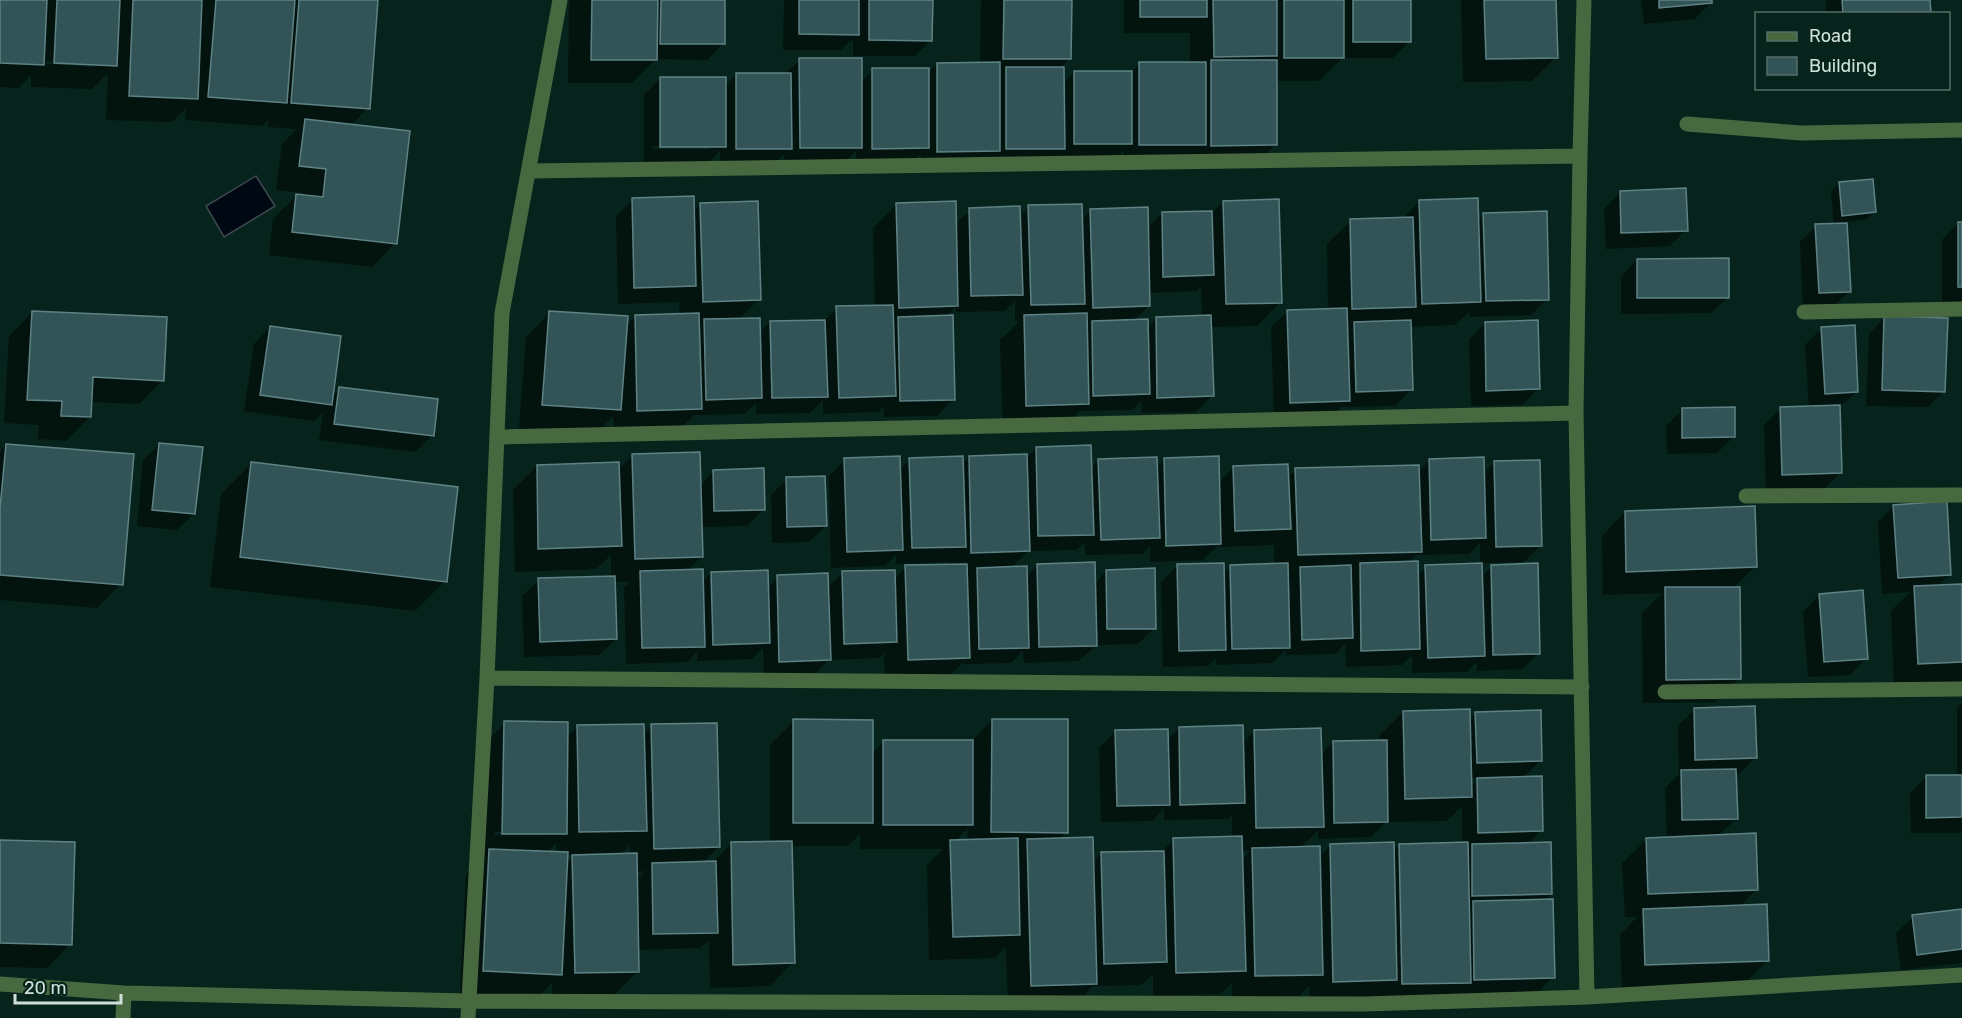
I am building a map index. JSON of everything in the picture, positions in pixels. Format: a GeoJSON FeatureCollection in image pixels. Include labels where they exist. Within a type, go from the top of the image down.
{"type":"FeatureCollection","features":[{"type":"Feature","properties":{"kind":"street"},"geometry":{"type":"LineString","coordinates":[[468,1018],[487,678],[502,313],[561,0]]}},
{"type":"Feature","properties":{"kind":"street"},"geometry":{"type":"LineString","coordinates":[[1584,0],[1576,413],[1587,997]]}},
{"type":"Feature","properties":{"kind":"street"},"geometry":{"type":"LineString","coordinates":[[1687,124],[1801,133],[1962,130]]}},
{"type":"Feature","properties":{"kind":"street"},"geometry":{"type":"LineString","coordinates":[[529,171],[1580,156]]}},
{"type":"Feature","properties":{"kind":"street"},"geometry":{"type":"LineString","coordinates":[[1804,312],[1962,309]]}},
{"type":"Feature","properties":{"kind":"street"},"geometry":{"type":"LineString","coordinates":[[497,437],[1576,413]]}},
{"type":"Feature","properties":{"kind":"street"},"geometry":{"type":"LineString","coordinates":[[1746,495],[1962,495]]}},
{"type":"Feature","properties":{"kind":"street"},"geometry":{"type":"LineString","coordinates":[[487,678],[1582,687]]}},
{"type":"Feature","properties":{"kind":"street"},"geometry":{"type":"LineString","coordinates":[[1665,692],[1962,689]]}},
{"type":"Feature","properties":{"kind":"street"},"geometry":{"type":"LineString","coordinates":[[0,984],[124,993],[468,1001],[1365,1011],[1962,975]]}},
{"type":"Feature","properties":{"kind":"street"},"geometry":{"type":"LineString","coordinates":[[123,1018],[124,993]]}},
{"type":"Feature","properties":{"kind":"shaded area"},"geometry":{"type":"Polygon","coordinates":[[[256,176],[275,206],[224,237],[206,206],[256,176]]]}},
{"type":"Feature","properties":{"kind":"building"},"geometry":{"type":"Polygon","coordinates":[[[0,0],[47,0],[44,65],[0,63],[0,0]]]}},
{"type":"Feature","properties":{"kind":"building"},"geometry":{"type":"Polygon","coordinates":[[[57,0],[120,0],[117,66],[54,63],[57,0]]]}},
{"type":"Feature","properties":{"kind":"building"},"geometry":{"type":"Polygon","coordinates":[[[133,0],[202,0],[198,99],[129,96],[133,0]]]}},
{"type":"Feature","properties":{"kind":"building"},"geometry":{"type":"Polygon","coordinates":[[[216,0],[295,0],[287,103],[208,97],[216,0]]]}},
{"type":"Feature","properties":{"kind":"building"},"geometry":{"type":"Polygon","coordinates":[[[299,0],[378,0],[370,109],[291,103],[299,0]]]}},
{"type":"Feature","properties":{"kind":"building"},"geometry":{"type":"Polygon","coordinates":[[[592,0],[658,0],[657,60],[591,60],[592,0]]]}},
{"type":"Feature","properties":{"kind":"building"},"geometry":{"type":"Polygon","coordinates":[[[661,0],[725,0],[725,44],[660,44],[661,0]]]}},
{"type":"Feature","properties":{"kind":"building"},"geometry":{"type":"Polygon","coordinates":[[[799,0],[859,0],[859,35],[799,34],[799,0]]]}},
{"type":"Feature","properties":{"kind":"building"},"geometry":{"type":"Polygon","coordinates":[[[869,0],[933,0],[932,41],[869,40],[869,0]]]}},
{"type":"Feature","properties":{"kind":"building"},"geometry":{"type":"Polygon","coordinates":[[[1004,0],[1072,0],[1071,59],[1003,59],[1004,0]]]}},
{"type":"Feature","properties":{"kind":"building"},"geometry":{"type":"Polygon","coordinates":[[[1140,0],[1207,0],[1207,17],[1140,17],[1140,0]]]}},
{"type":"Feature","properties":{"kind":"building"},"geometry":{"type":"Polygon","coordinates":[[[1213,0],[1277,0],[1277,56],[1214,57],[1213,0]]]}},
{"type":"Feature","properties":{"kind":"building"},"geometry":{"type":"Polygon","coordinates":[[[1284,0],[1344,0],[1344,58],[1284,58],[1284,0]]]}},
{"type":"Feature","properties":{"kind":"building"},"geometry":{"type":"Polygon","coordinates":[[[1353,0],[1411,0],[1411,42],[1353,42],[1353,0]]]}},
{"type":"Feature","properties":{"kind":"building"},"geometry":{"type":"Polygon","coordinates":[[[1484,0],[1556,0],[1558,58],[1486,59],[1484,0]]]}},
{"type":"Feature","properties":{"kind":"building"},"geometry":{"type":"Polygon","coordinates":[[[1659,0],[1712,0],[1712,3],[1659,8],[1659,0]]]}},
{"type":"Feature","properties":{"kind":"building"},"geometry":{"type":"Polygon","coordinates":[[[1842,0],[1930,0],[1931,12],[1843,12],[1842,0]]]}},
{"type":"Feature","properties":{"kind":"building"},"geometry":{"type":"Polygon","coordinates":[[[799,58],[862,58],[862,148],[800,148],[799,58]]]}},
{"type":"Feature","properties":{"kind":"building"},"geometry":{"type":"Polygon","coordinates":[[[1211,60],[1277,60],[1277,145],[1211,146],[1211,60]]]}},
{"type":"Feature","properties":{"kind":"building"},"geometry":{"type":"Polygon","coordinates":[[[1000,62],[1000,151],[937,152],[937,63],[1000,62]]]}},
{"type":"Feature","properties":{"kind":"building"},"geometry":{"type":"Polygon","coordinates":[[[1139,62],[1206,62],[1206,145],[1139,145],[1139,62]]]}},
{"type":"Feature","properties":{"kind":"building"},"geometry":{"type":"Polygon","coordinates":[[[1006,67],[1064,67],[1065,149],[1006,149],[1006,67]]]}},
{"type":"Feature","properties":{"kind":"building"},"geometry":{"type":"Polygon","coordinates":[[[872,68],[929,68],[929,148],[872,149],[872,68]]]}},
{"type":"Feature","properties":{"kind":"building"},"geometry":{"type":"Polygon","coordinates":[[[1074,71],[1132,71],[1132,144],[1074,144],[1074,71]]]}},
{"type":"Feature","properties":{"kind":"building"},"geometry":{"type":"Polygon","coordinates":[[[736,73],[791,73],[792,149],[736,149],[736,73]]]}},
{"type":"Feature","properties":{"kind":"building"},"geometry":{"type":"Polygon","coordinates":[[[660,77],[726,77],[726,147],[660,147],[660,77]]]}},
{"type":"Feature","properties":{"kind":"building"},"geometry":{"type":"Polygon","coordinates":[[[305,119],[410,131],[397,244],[292,232],[296,194],[323,197],[326,169],[299,166],[305,119]]]}},
{"type":"Feature","properties":{"kind":"building"},"geometry":{"type":"Polygon","coordinates":[[[1873,179],[1876,212],[1842,216],[1839,182],[1873,179]]]}},
{"type":"Feature","properties":{"kind":"building"},"geometry":{"type":"Polygon","coordinates":[[[1686,188],[1688,231],[1621,233],[1620,191],[1686,188]]]}},
{"type":"Feature","properties":{"kind":"building"},"geometry":{"type":"Polygon","coordinates":[[[694,196],[696,286],[634,288],[632,198],[694,196]]]}},
{"type":"Feature","properties":{"kind":"building"},"geometry":{"type":"Polygon","coordinates":[[[1478,198],[1481,302],[1422,304],[1419,200],[1478,198]]]}},
{"type":"Feature","properties":{"kind":"building"},"geometry":{"type":"Polygon","coordinates":[[[1279,199],[1282,303],[1226,304],[1223,201],[1279,199]]]}},
{"type":"Feature","properties":{"kind":"building"},"geometry":{"type":"Polygon","coordinates":[[[758,201],[761,300],[703,302],[700,203],[758,201]]]}},
{"type":"Feature","properties":{"kind":"building"},"geometry":{"type":"Polygon","coordinates":[[[956,201],[958,306],[899,308],[896,203],[956,201]]]}},
{"type":"Feature","properties":{"kind":"building"},"geometry":{"type":"Polygon","coordinates":[[[1082,204],[1085,304],[1031,305],[1028,205],[1082,204]]]}},
{"type":"Feature","properties":{"kind":"building"},"geometry":{"type":"Polygon","coordinates":[[[1020,206],[1023,295],[971,296],[969,208],[1020,206]]]}},
{"type":"Feature","properties":{"kind":"building"},"geometry":{"type":"Polygon","coordinates":[[[1148,207],[1150,306],[1093,308],[1090,209],[1148,207]]]}},
{"type":"Feature","properties":{"kind":"building"},"geometry":{"type":"Polygon","coordinates":[[[1212,211],[1214,275],[1163,277],[1162,212],[1212,211]]]}},
{"type":"Feature","properties":{"kind":"building"},"geometry":{"type":"Polygon","coordinates":[[[1547,211],[1549,300],[1486,301],[1483,213],[1547,211]]]}},
{"type":"Feature","properties":{"kind":"building"},"geometry":{"type":"Polygon","coordinates":[[[1413,217],[1416,307],[1352,309],[1350,219],[1413,217]]]}},
{"type":"Feature","properties":{"kind":"building"},"geometry":{"type":"Polygon","coordinates":[[[1958,222],[1962,222],[1962,287],[1958,287],[1958,222]]]}},
{"type":"Feature","properties":{"kind":"building"},"geometry":{"type":"Polygon","coordinates":[[[1847,223],[1851,292],[1819,293],[1815,224],[1847,223]]]}},
{"type":"Feature","properties":{"kind":"building"},"geometry":{"type":"Polygon","coordinates":[[[1729,258],[1729,298],[1637,298],[1637,259],[1729,258]]]}},
{"type":"Feature","properties":{"kind":"building"},"geometry":{"type":"Polygon","coordinates":[[[893,305],[896,396],[839,398],[836,306],[893,305]]]}},
{"type":"Feature","properties":{"kind":"building"},"geometry":{"type":"Polygon","coordinates":[[[1347,308],[1350,401],[1290,403],[1287,310],[1347,308]]]}},
{"type":"Feature","properties":{"kind":"building"},"geometry":{"type":"Polygon","coordinates":[[[32,311],[167,317],[164,381],[93,377],[91,417],[61,416],[62,401],[27,400],[32,311]]]}},
{"type":"Feature","properties":{"kind":"building"},"geometry":{"type":"Polygon","coordinates":[[[549,311],[628,316],[621,410],[542,405],[549,311]]]}},
{"type":"Feature","properties":{"kind":"building"},"geometry":{"type":"Polygon","coordinates":[[[699,313],[702,409],[637,411],[635,315],[699,313]]]}},
{"type":"Feature","properties":{"kind":"building"},"geometry":{"type":"Polygon","coordinates":[[[1087,313],[1089,404],[1026,406],[1024,315],[1087,313]]]}},
{"type":"Feature","properties":{"kind":"building"},"geometry":{"type":"Polygon","coordinates":[[[953,315],[955,400],[900,401],[898,317],[953,315]]]}},
{"type":"Feature","properties":{"kind":"building"},"geometry":{"type":"Polygon","coordinates":[[[1211,315],[1214,396],[1157,398],[1156,317],[1211,315]]]}},
{"type":"Feature","properties":{"kind":"building"},"geometry":{"type":"Polygon","coordinates":[[[1884,316],[1948,318],[1945,392],[1882,390],[1884,316]]]}},
{"type":"Feature","properties":{"kind":"building"},"geometry":{"type":"Polygon","coordinates":[[[760,318],[762,398],[706,400],[704,319],[760,318]]]}},
{"type":"Feature","properties":{"kind":"building"},"geometry":{"type":"Polygon","coordinates":[[[1148,319],[1150,394],[1093,396],[1092,321],[1148,319]]]}},
{"type":"Feature","properties":{"kind":"building"},"geometry":{"type":"Polygon","coordinates":[[[825,320],[828,397],[772,398],[770,321],[825,320]]]}},
{"type":"Feature","properties":{"kind":"building"},"geometry":{"type":"Polygon","coordinates":[[[1411,320],[1413,390],[1356,392],[1354,322],[1411,320]]]}},
{"type":"Feature","properties":{"kind":"building"},"geometry":{"type":"Polygon","coordinates":[[[1538,320],[1540,389],[1486,391],[1485,322],[1538,320]]]}},
{"type":"Feature","properties":{"kind":"building"},"geometry":{"type":"Polygon","coordinates":[[[1855,325],[1858,392],[1825,394],[1821,327],[1855,325]]]}},
{"type":"Feature","properties":{"kind":"building"},"geometry":{"type":"Polygon","coordinates":[[[270,326],[341,336],[332,405],[260,395],[270,326]]]}},
{"type":"Feature","properties":{"kind":"building"},"geometry":{"type":"Polygon","coordinates":[[[339,387],[438,399],[434,436],[334,424],[339,387]]]}},
{"type":"Feature","properties":{"kind":"building"},"geometry":{"type":"Polygon","coordinates":[[[1840,405],[1842,473],[1782,475],[1780,407],[1840,405]]]}},
{"type":"Feature","properties":{"kind":"building"},"geometry":{"type":"Polygon","coordinates":[[[1735,407],[1735,437],[1682,438],[1682,408],[1735,407]]]}},
{"type":"Feature","properties":{"kind":"building"},"geometry":{"type":"Polygon","coordinates":[[[159,443],[203,447],[195,514],[152,510],[159,443]]]}},
{"type":"Feature","properties":{"kind":"building"},"geometry":{"type":"Polygon","coordinates":[[[6,444],[134,454],[123,585],[0,575],[0,508],[6,444]]]}},
{"type":"Feature","properties":{"kind":"building"},"geometry":{"type":"Polygon","coordinates":[[[1091,445],[1094,535],[1038,536],[1036,447],[1091,445]]]}},
{"type":"Feature","properties":{"kind":"building"},"geometry":{"type":"Polygon","coordinates":[[[700,452],[703,557],[635,559],[632,454],[700,452]]]}},
{"type":"Feature","properties":{"kind":"building"},"geometry":{"type":"Polygon","coordinates":[[[1027,454],[1030,551],[971,553],[969,456],[1027,454]]]}},
{"type":"Feature","properties":{"kind":"building"},"geometry":{"type":"Polygon","coordinates":[[[900,456],[903,550],[847,552],[844,458],[900,456]]]}},
{"type":"Feature","properties":{"kind":"building"},"geometry":{"type":"Polygon","coordinates":[[[963,456],[966,547],[912,548],[909,458],[963,456]]]}},
{"type":"Feature","properties":{"kind":"building"},"geometry":{"type":"Polygon","coordinates":[[[1219,456],[1221,544],[1166,546],[1164,458],[1219,456]]]}},
{"type":"Feature","properties":{"kind":"building"},"geometry":{"type":"Polygon","coordinates":[[[1157,457],[1160,538],[1101,540],[1098,459],[1157,457]]]}},
{"type":"Feature","properties":{"kind":"building"},"geometry":{"type":"Polygon","coordinates":[[[1484,457],[1486,538],[1431,540],[1429,459],[1484,457]]]}},
{"type":"Feature","properties":{"kind":"building"},"geometry":{"type":"Polygon","coordinates":[[[1540,460],[1542,546],[1496,547],[1494,461],[1540,460]]]}},
{"type":"Feature","properties":{"kind":"building"},"geometry":{"type":"Polygon","coordinates":[[[251,462],[458,487],[447,582],[240,557],[251,462]]]}},
{"type":"Feature","properties":{"kind":"building"},"geometry":{"type":"Polygon","coordinates":[[[619,462],[622,546],[538,549],[537,465],[619,462]]]}},
{"type":"Feature","properties":{"kind":"building"},"geometry":{"type":"Polygon","coordinates":[[[1288,464],[1291,529],[1235,531],[1233,466],[1288,464]]]}},
{"type":"Feature","properties":{"kind":"building"},"geometry":{"type":"Polygon","coordinates":[[[1419,465],[1422,552],[1298,555],[1295,468],[1419,465]]]}},
{"type":"Feature","properties":{"kind":"building"},"geometry":{"type":"Polygon","coordinates":[[[764,468],[765,510],[714,511],[713,470],[764,468]]]}},
{"type":"Feature","properties":{"kind":"building"},"geometry":{"type":"Polygon","coordinates":[[[825,476],[827,526],[787,527],[786,477],[825,476]]]}},
{"type":"Feature","properties":{"kind":"building"},"geometry":{"type":"Polygon","coordinates":[[[1947,501],[1951,575],[1898,578],[1893,505],[1947,501]]]}},
{"type":"Feature","properties":{"kind":"building"},"geometry":{"type":"Polygon","coordinates":[[[1755,506],[1757,567],[1626,572],[1625,511],[1755,506]]]}},
{"type":"Feature","properties":{"kind":"building"},"geometry":{"type":"Polygon","coordinates":[[[1418,561],[1420,649],[1361,651],[1360,563],[1418,561]]]}},
{"type":"Feature","properties":{"kind":"building"},"geometry":{"type":"Polygon","coordinates":[[[1095,562],[1097,646],[1039,647],[1037,564],[1095,562]]]}},
{"type":"Feature","properties":{"kind":"building"},"geometry":{"type":"Polygon","coordinates":[[[1224,563],[1226,650],[1179,651],[1177,564],[1224,563]]]}},
{"type":"Feature","properties":{"kind":"building"},"geometry":{"type":"Polygon","coordinates":[[[1288,563],[1290,648],[1232,649],[1230,565],[1288,563]]]}},
{"type":"Feature","properties":{"kind":"building"},"geometry":{"type":"Polygon","coordinates":[[[1482,563],[1485,656],[1428,658],[1425,565],[1482,563]]]}},
{"type":"Feature","properties":{"kind":"building"},"geometry":{"type":"Polygon","coordinates":[[[1538,563],[1540,654],[1493,655],[1491,565],[1538,563]]]}},
{"type":"Feature","properties":{"kind":"building"},"geometry":{"type":"Polygon","coordinates":[[[967,564],[970,658],[908,660],[905,565],[967,564]]]}},
{"type":"Feature","properties":{"kind":"building"},"geometry":{"type":"Polygon","coordinates":[[[1351,565],[1353,638],[1302,640],[1300,567],[1351,565]]]}},
{"type":"Feature","properties":{"kind":"building"},"geometry":{"type":"Polygon","coordinates":[[[1027,566],[1029,648],[979,649],[977,568],[1027,566]]]}},
{"type":"Feature","properties":{"kind":"building"},"geometry":{"type":"Polygon","coordinates":[[[1155,568],[1156,629],[1107,629],[1106,570],[1155,568]]]}},
{"type":"Feature","properties":{"kind":"building"},"geometry":{"type":"Polygon","coordinates":[[[703,569],[705,647],[642,648],[640,571],[703,569]]]}},
{"type":"Feature","properties":{"kind":"building"},"geometry":{"type":"Polygon","coordinates":[[[768,570],[770,643],[713,645],[711,572],[768,570]]]}},
{"type":"Feature","properties":{"kind":"building"},"geometry":{"type":"Polygon","coordinates":[[[895,570],[897,642],[844,644],[842,571],[895,570]]]}},
{"type":"Feature","properties":{"kind":"building"},"geometry":{"type":"Polygon","coordinates":[[[828,573],[831,660],[779,662],[777,575],[828,573]]]}},
{"type":"Feature","properties":{"kind":"building"},"geometry":{"type":"Polygon","coordinates":[[[615,576],[617,639],[540,642],[538,578],[615,576]]]}},
{"type":"Feature","properties":{"kind":"building"},"geometry":{"type":"Polygon","coordinates":[[[1962,584],[1962,662],[1918,664],[1914,586],[1962,584]]]}},
{"type":"Feature","properties":{"kind":"building"},"geometry":{"type":"Polygon","coordinates":[[[1665,587],[1740,587],[1741,679],[1666,680],[1665,587]]]}},
{"type":"Feature","properties":{"kind":"building"},"geometry":{"type":"Polygon","coordinates":[[[1863,590],[1868,659],[1824,662],[1819,594],[1863,590]]]}},
{"type":"Feature","properties":{"kind":"building"},"geometry":{"type":"Polygon","coordinates":[[[1755,706],[1757,758],[1695,760],[1694,708],[1755,706]]]}},
{"type":"Feature","properties":{"kind":"building"},"geometry":{"type":"Polygon","coordinates":[[[1470,709],[1472,797],[1405,799],[1403,711],[1470,709]]]}},
{"type":"Feature","properties":{"kind":"building"},"geometry":{"type":"Polygon","coordinates":[[[1541,710],[1542,761],[1477,763],[1475,712],[1541,710]]]}},
{"type":"Feature","properties":{"kind":"building"},"geometry":{"type":"Polygon","coordinates":[[[793,719],[873,720],[873,823],[793,823],[793,719]]]}},
{"type":"Feature","properties":{"kind":"building"},"geometry":{"type":"Polygon","coordinates":[[[992,719],[1068,719],[1068,833],[991,832],[992,719]]]}},
{"type":"Feature","properties":{"kind":"building"},"geometry":{"type":"Polygon","coordinates":[[[504,721],[568,722],[567,834],[502,834],[504,721]]]}},
{"type":"Feature","properties":{"kind":"building"},"geometry":{"type":"Polygon","coordinates":[[[717,723],[720,847],[654,849],[651,724],[717,723]]]}},
{"type":"Feature","properties":{"kind":"building"},"geometry":{"type":"Polygon","coordinates":[[[644,724],[647,831],[579,832],[577,725],[644,724]]]}},
{"type":"Feature","properties":{"kind":"building"},"geometry":{"type":"Polygon","coordinates":[[[1243,725],[1245,803],[1180,805],[1179,727],[1243,725]]]}},
{"type":"Feature","properties":{"kind":"building"},"geometry":{"type":"Polygon","coordinates":[[[1321,728],[1324,827],[1256,828],[1254,730],[1321,728]]]}},
{"type":"Feature","properties":{"kind":"building"},"geometry":{"type":"Polygon","coordinates":[[[1168,729],[1170,805],[1117,806],[1115,730],[1168,729]]]}},
{"type":"Feature","properties":{"kind":"building"},"geometry":{"type":"Polygon","coordinates":[[[883,740],[973,740],[973,825],[883,825],[883,740]]]}},
{"type":"Feature","properties":{"kind":"building"},"geometry":{"type":"Polygon","coordinates":[[[1387,740],[1388,822],[1334,823],[1333,741],[1387,740]]]}},
{"type":"Feature","properties":{"kind":"building"},"geometry":{"type":"Polygon","coordinates":[[[1736,769],[1738,819],[1682,820],[1681,770],[1736,769]]]}},
{"type":"Feature","properties":{"kind":"building"},"geometry":{"type":"Polygon","coordinates":[[[1926,775],[1962,775],[1962,817],[1926,818],[1926,775]]]}},
{"type":"Feature","properties":{"kind":"building"},"geometry":{"type":"Polygon","coordinates":[[[1542,776],[1543,831],[1478,833],[1477,778],[1542,776]]]}},
{"type":"Feature","properties":{"kind":"building"},"geometry":{"type":"Polygon","coordinates":[[[1756,833],[1758,890],[1648,894],[1646,838],[1756,833]]]}},
{"type":"Feature","properties":{"kind":"building"},"geometry":{"type":"Polygon","coordinates":[[[1242,836],[1246,971],[1176,973],[1173,838],[1242,836]]]}},
{"type":"Feature","properties":{"kind":"building"},"geometry":{"type":"Polygon","coordinates":[[[1093,837],[1097,984],[1031,986],[1027,839],[1093,837]]]}},
{"type":"Feature","properties":{"kind":"building"},"geometry":{"type":"Polygon","coordinates":[[[1018,838],[1020,935],[953,937],[950,840],[1018,838]]]}},
{"type":"Feature","properties":{"kind":"building"},"geometry":{"type":"Polygon","coordinates":[[[0,840],[75,842],[72,945],[0,943],[0,840]]]}},
{"type":"Feature","properties":{"kind":"building"},"geometry":{"type":"Polygon","coordinates":[[[792,841],[795,963],[733,965],[731,842],[792,841]]]}},
{"type":"Feature","properties":{"kind":"building"},"geometry":{"type":"Polygon","coordinates":[[[1394,842],[1397,980],[1333,982],[1330,844],[1394,842]]]}},
{"type":"Feature","properties":{"kind":"building"},"geometry":{"type":"Polygon","coordinates":[[[1468,842],[1471,983],[1402,984],[1399,844],[1468,842]]]}},
{"type":"Feature","properties":{"kind":"building"},"geometry":{"type":"Polygon","coordinates":[[[1551,842],[1552,894],[1472,896],[1472,844],[1551,842]]]}},
{"type":"Feature","properties":{"kind":"building"},"geometry":{"type":"Polygon","coordinates":[[[1320,846],[1323,975],[1255,976],[1252,848],[1320,846]]]}},
{"type":"Feature","properties":{"kind":"building"},"geometry":{"type":"Polygon","coordinates":[[[489,849],[568,852],[562,975],[483,971],[489,849]]]}},
{"type":"Feature","properties":{"kind":"building"},"geometry":{"type":"Polygon","coordinates":[[[1164,851],[1167,962],[1104,964],[1101,852],[1164,851]]]}},
{"type":"Feature","properties":{"kind":"building"},"geometry":{"type":"Polygon","coordinates":[[[637,853],[639,972],[575,973],[572,855],[637,853]]]}},
{"type":"Feature","properties":{"kind":"building"},"geometry":{"type":"Polygon","coordinates":[[[716,861],[718,933],[653,934],[652,863],[716,861]]]}},
{"type":"Feature","properties":{"kind":"building"},"geometry":{"type":"Polygon","coordinates":[[[1553,899],[1555,978],[1474,980],[1473,901],[1553,899]]]}},
{"type":"Feature","properties":{"kind":"building"},"geometry":{"type":"Polygon","coordinates":[[[1767,904],[1769,961],[1645,965],[1643,909],[1767,904]]]}},
{"type":"Feature","properties":{"kind":"building"},"geometry":{"type":"Polygon","coordinates":[[[1962,909],[1962,949],[1917,955],[1912,915],[1962,909]]]}}]}
